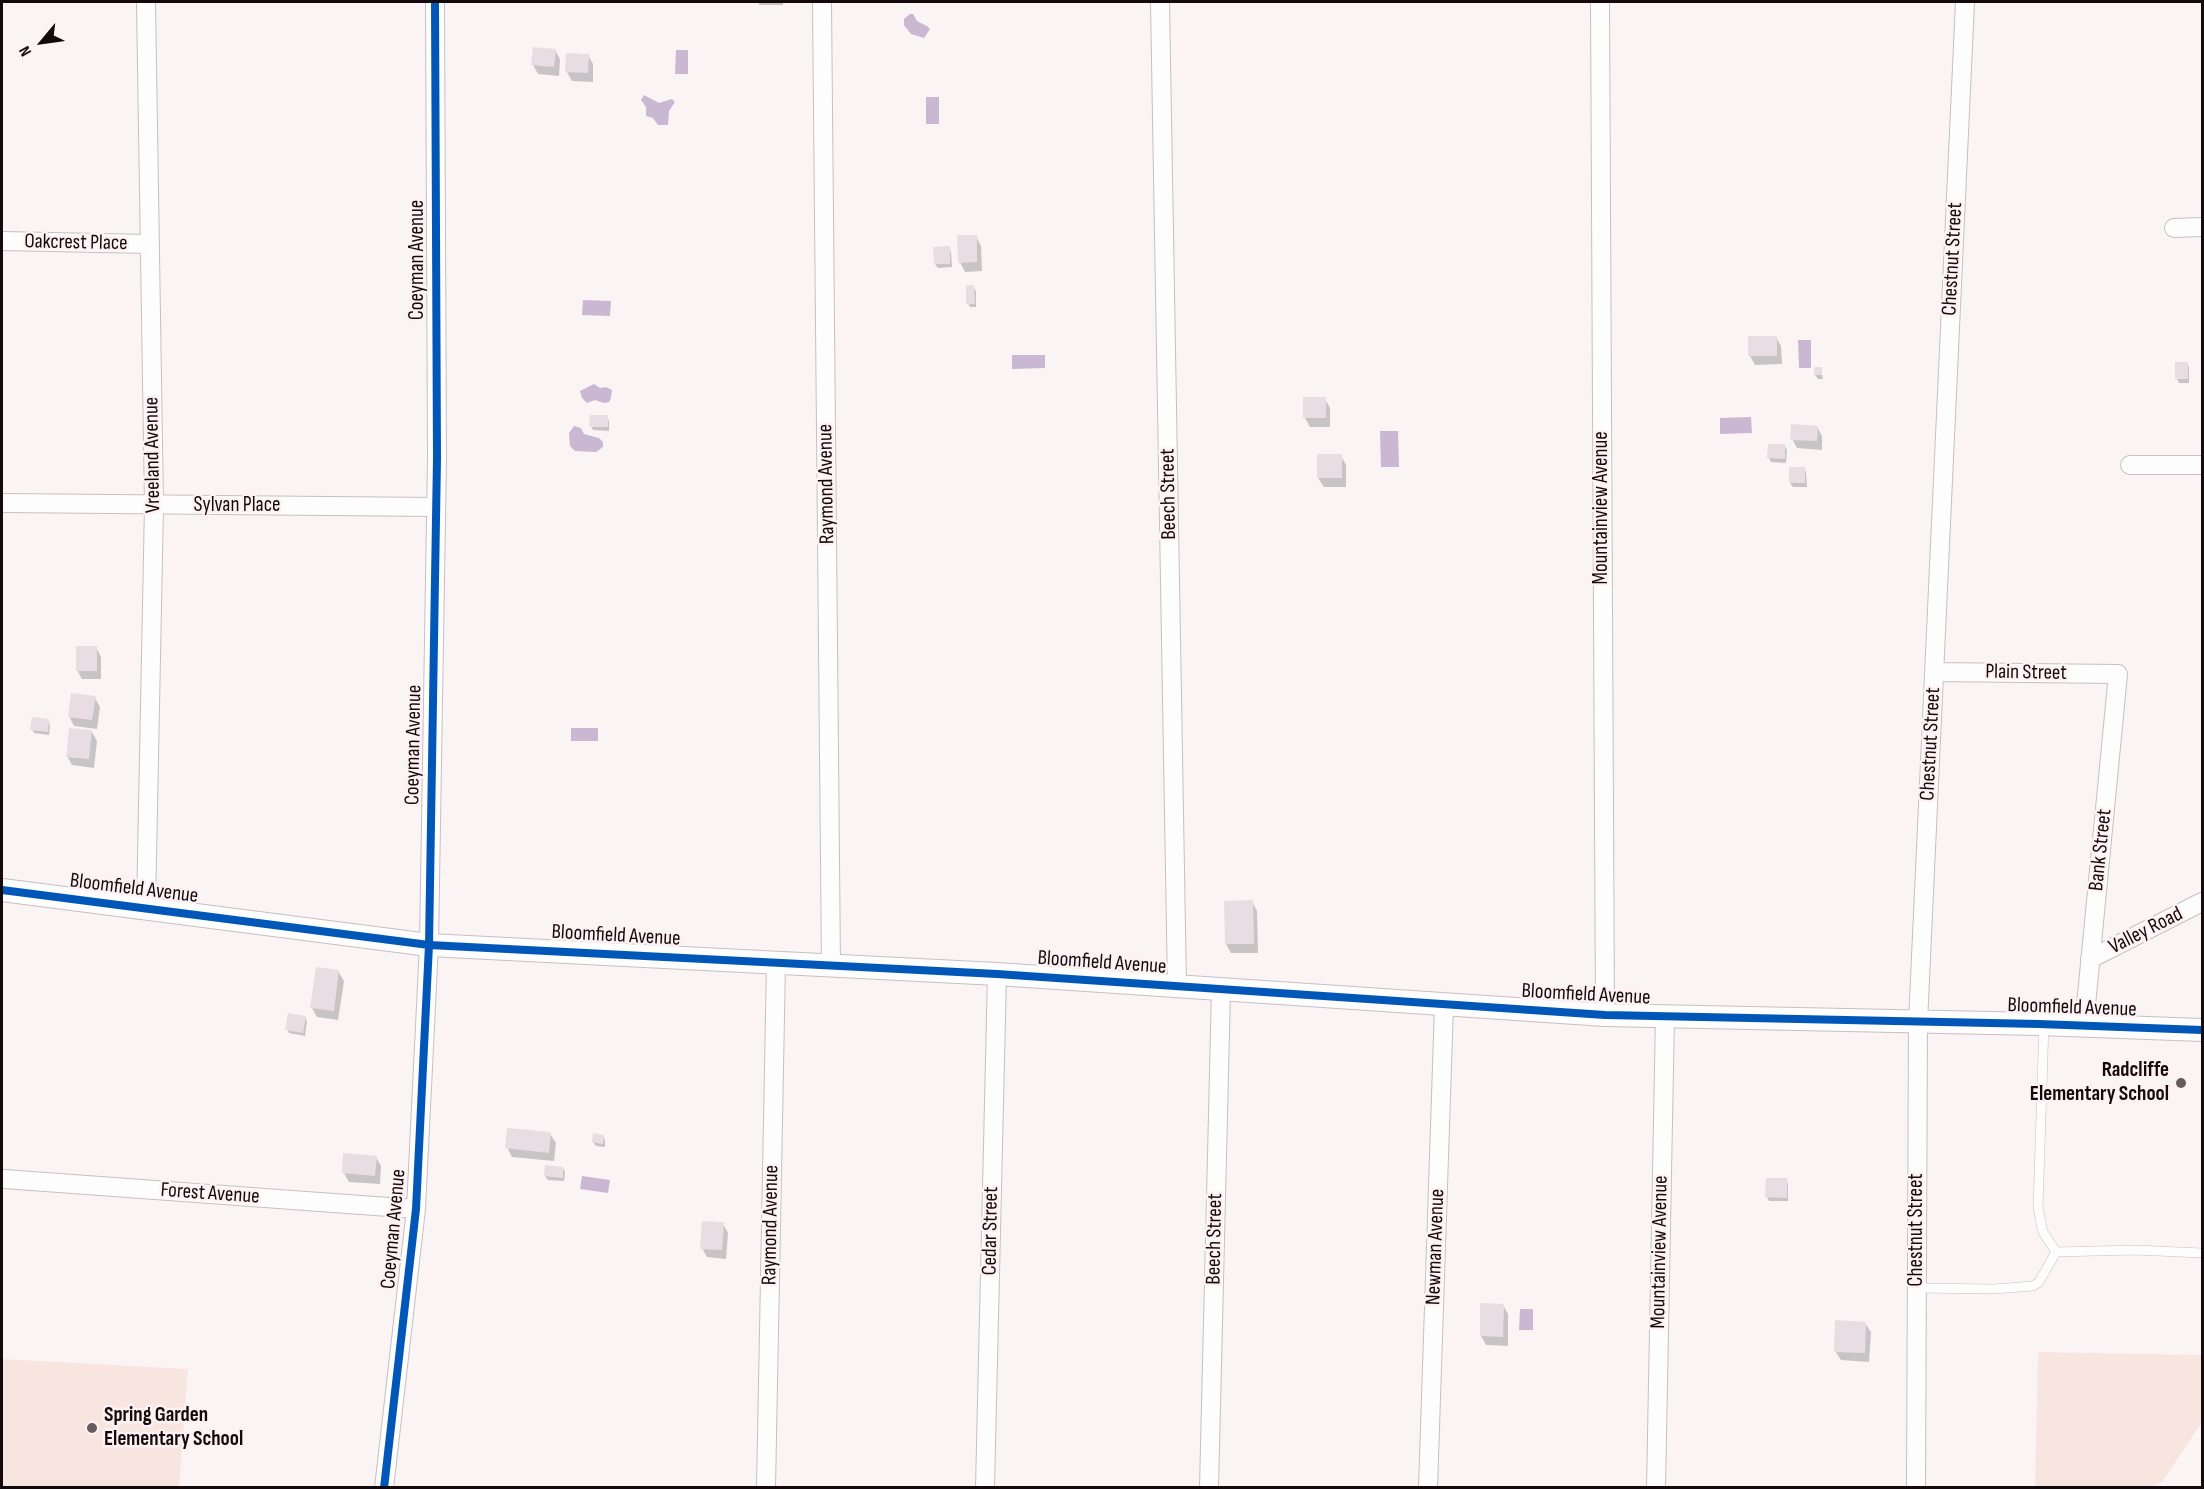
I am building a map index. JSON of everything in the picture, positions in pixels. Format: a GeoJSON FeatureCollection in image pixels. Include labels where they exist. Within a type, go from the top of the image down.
{"type":"FeatureCollection","features":[{"type":"Feature","properties":{"kind":"street","name":"Vreeland Avenue"},"geometry":{"type":"LineString","coordinates":[[146,2],[154,505],[146,908]]}},
{"type":"Feature","properties":{"kind":"street","name":"Coeyman Avenue"},"geometry":{"type":"LineString","coordinates":[[384,1488],[416,1209],[429,945],[436,507],[435,2]]}},
{"type":"Feature","properties":{"kind":"street","name":"Raymond Avenue"},"geometry":{"type":"LineString","coordinates":[[822,2],[831,966]]}},
{"type":"Feature","properties":{"kind":"street","name":"Beech Street"},"geometry":{"type":"LineString","coordinates":[[1160,2],[1177,987]]}},
{"type":"Feature","properties":{"kind":"street","name":"Mountainview Avenue"},"geometry":{"type":"LineString","coordinates":[[1600,2],[1605,1015]]}},
{"type":"Feature","properties":{"kind":"street","name":"Chestnut Street"},"geometry":{"type":"LineString","coordinates":[[1916,1488],[1918,1022],[1965,2]]}},
{"type":"Feature","properties":{"kind":"street"},"geometry":{"type":"LineString","coordinates":[[2174,228],[2202,227]]}},
{"type":"Feature","properties":{"kind":"street","name":"Oakcrest Place"},"geometry":{"type":"LineString","coordinates":[[2,241],[150,244]]}},
{"type":"Feature","properties":{"kind":"street"},"geometry":{"type":"LineString","coordinates":[[2130,465],[2202,465]]}},
{"type":"Feature","properties":{"kind":"street","name":"Sylvan Place"},"geometry":{"type":"LineString","coordinates":[[2,503],[436,507]]}},
{"type":"Feature","properties":{"kind":"street","name":"Plain Street"},"geometry":{"type":"LineString","coordinates":[[1934,672],[2118,674]]}},
{"type":"Feature","properties":{"kind":"street","name":"Bank Street"},"geometry":{"type":"LineString","coordinates":[[2084,1026],[2118,674]]}},
{"type":"Feature","properties":{"kind":"street","name":"Bloomfield Avenue"},"geometry":{"type":"LineString","coordinates":[[2,890],[429,945],[997,974],[1444,1006],[1605,1015],[2044,1024],[2202,1030]]}},
{"type":"Feature","properties":{"kind":"street","name":"Valley Road"},"geometry":{"type":"LineString","coordinates":[[2090,959],[2202,902]]}},
{"type":"Feature","properties":{"kind":"street","name":"Raymond Avenue"},"geometry":{"type":"LineString","coordinates":[[766,1488],[776,963]]}},
{"type":"Feature","properties":{"kind":"street","name":"Cedar Street"},"geometry":{"type":"LineString","coordinates":[[985,1488],[997,974]]}},
{"type":"Feature","properties":{"kind":"street","name":"Beech Street"},"geometry":{"type":"LineString","coordinates":[[1209,1488],[1221,990]]}},
{"type":"Feature","properties":{"kind":"street","name":"Newman Avenue"},"geometry":{"type":"LineString","coordinates":[[1428,1488],[1444,1006]]}},
{"type":"Feature","properties":{"kind":"street","name":"Mountainview Avenue"},"geometry":{"type":"LineString","coordinates":[[1656,1488],[1665,1016]]}},
{"type":"Feature","properties":{"kind":"street","name":"Forest Avenue"},"geometry":{"type":"LineString","coordinates":[[4,1179],[416,1209]]}},
{"type":"Feature","properties":{"kind":"lane"},"geometry":{"type":"LineString","coordinates":[[2044,1024],[2038,1208],[2043,1232],[2056,1252]]}},
{"type":"Feature","properties":{"kind":"lane"},"geometry":{"type":"LineString","coordinates":[[2056,1252],[2135,1250],[2202,1253]]}},
{"type":"Feature","properties":{"kind":"lane"},"geometry":{"type":"LineString","coordinates":[[1917,1288],[1994,1289],[2033,1286],[2039,1282],[2056,1252]]}},
{"type":"Feature","properties":{"kind":"shaded area"},"geometry":{"type":"Polygon","coordinates":[[[910,14],[930,29],[924,38],[911,34],[904,25],[904,19],[910,14]]]}},
{"type":"Feature","properties":{"kind":"shaded area"},"geometry":{"type":"Polygon","coordinates":[[[676,50],[688,50],[688,74],[675,74],[676,50]]]}},
{"type":"Feature","properties":{"kind":"shaded area"},"geometry":{"type":"Polygon","coordinates":[[[644,95],[659,103],[672,99],[675,102],[669,111],[668,125],[658,125],[653,118],[646,116],[646,107],[641,100],[644,95]]]}},
{"type":"Feature","properties":{"kind":"shaded area"},"geometry":{"type":"Polygon","coordinates":[[[926,97],[939,97],[939,124],[926,124],[926,97]]]}},
{"type":"Feature","properties":{"kind":"shaded area"},"geometry":{"type":"Polygon","coordinates":[[[583,300],[611,301],[610,316],[582,315],[583,300]]]}},
{"type":"Feature","properties":{"kind":"shaded area"},"geometry":{"type":"Polygon","coordinates":[[[1798,340],[1811,340],[1811,368],[1799,368],[1798,340]]]}},
{"type":"Feature","properties":{"kind":"shaded area"},"geometry":{"type":"Polygon","coordinates":[[[1012,355],[1045,355],[1045,368],[1012,369],[1012,355]]]}},
{"type":"Feature","properties":{"kind":"shaded area"},"geometry":{"type":"Polygon","coordinates":[[[594,384],[600,388],[606,387],[612,390],[609,402],[595,400],[587,403],[582,398],[580,391],[594,384]]]}},
{"type":"Feature","properties":{"kind":"shaded area"},"geometry":{"type":"Polygon","coordinates":[[[1751,417],[1752,433],[1720,434],[1720,418],[1751,417]]]}},
{"type":"Feature","properties":{"kind":"shaded area"},"geometry":{"type":"Polygon","coordinates":[[[574,426],[581,428],[584,434],[599,438],[603,442],[603,447],[596,452],[575,451],[570,446],[569,433],[574,426]]]}},
{"type":"Feature","properties":{"kind":"shaded area"},"geometry":{"type":"Polygon","coordinates":[[[1380,431],[1398,431],[1399,467],[1381,467],[1380,431]]]}},
{"type":"Feature","properties":{"kind":"shaded area"},"geometry":{"type":"Polygon","coordinates":[[[571,728],[598,728],[598,741],[571,741],[571,728]]]}},
{"type":"Feature","properties":{"kind":"shaded area"},"geometry":{"type":"Polygon","coordinates":[[[582,1176],[610,1180],[608,1193],[580,1189],[582,1176]]]}},
{"type":"Feature","properties":{"kind":"shaded area"},"geometry":{"type":"Polygon","coordinates":[[[1520,1309],[1533,1309],[1533,1330],[1519,1330],[1520,1309]]]}},
{"type":"Feature","properties":{"kind":"shaded area"},"geometry":{"type":"Polygon","coordinates":[[[2038,1352],[2202,1355],[2202,1422],[2162,1482],[2150,1488],[2035,1487],[2038,1352]]]}},
{"type":"Feature","properties":{"kind":"shaded area","name":"Spring Garden Elementary School"},"geometry":{"type":"Polygon","coordinates":[[[2,1359],[188,1369],[179,1487],[2,1487],[2,1359]]]}},
{"type":"Feature","properties":{"kind":"building"},"geometry":{"type":"Polygon","coordinates":[[[533,47],[556,49],[554,67],[531,65],[533,47]]]}},
{"type":"Feature","properties":{"kind":"building"},"geometry":{"type":"Polygon","coordinates":[[[566,53],[589,54],[588,73],[565,72],[566,53]]]}},
{"type":"Feature","properties":{"kind":"building"},"geometry":{"type":"Polygon","coordinates":[[[957,235],[977,235],[977,262],[958,263],[957,235]]]}},
{"type":"Feature","properties":{"kind":"building"},"geometry":{"type":"Polygon","coordinates":[[[950,246],[950,264],[934,264],[933,247],[950,246]]]}},
{"type":"Feature","properties":{"kind":"building"},"geometry":{"type":"Polygon","coordinates":[[[966,285],[974,285],[975,304],[966,304],[966,285]]]}},
{"type":"Feature","properties":{"kind":"building"},"geometry":{"type":"Polygon","coordinates":[[[1748,336],[1777,336],[1777,356],[1748,356],[1748,336]]]}},
{"type":"Feature","properties":{"kind":"building"},"geometry":{"type":"Polygon","coordinates":[[[2175,362],[2188,362],[2188,379],[2175,379],[2175,362]]]}},
{"type":"Feature","properties":{"kind":"building"},"geometry":{"type":"Polygon","coordinates":[[[1814,367],[1822,367],[1822,375],[1814,375],[1814,367]]]}},
{"type":"Feature","properties":{"kind":"building"},"geometry":{"type":"Polygon","coordinates":[[[1303,397],[1326,397],[1326,418],[1303,418],[1303,397]]]}},
{"type":"Feature","properties":{"kind":"building"},"geometry":{"type":"Polygon","coordinates":[[[590,415],[608,415],[608,427],[589,427],[590,415]]]}},
{"type":"Feature","properties":{"kind":"building"},"geometry":{"type":"Polygon","coordinates":[[[1791,424],[1818,426],[1817,441],[1790,440],[1791,424]]]}},
{"type":"Feature","properties":{"kind":"building"},"geometry":{"type":"Polygon","coordinates":[[[1768,444],[1785,444],[1785,459],[1767,458],[1768,444]]]}},
{"type":"Feature","properties":{"kind":"building"},"geometry":{"type":"Polygon","coordinates":[[[1317,454],[1342,454],[1342,478],[1317,478],[1317,454]]]}},
{"type":"Feature","properties":{"kind":"building"},"geometry":{"type":"Polygon","coordinates":[[[1789,467],[1805,467],[1805,483],[1789,483],[1789,467]]]}},
{"type":"Feature","properties":{"kind":"building"},"geometry":{"type":"Polygon","coordinates":[[[76,646],[97,646],[97,671],[76,671],[76,646]]]}},
{"type":"Feature","properties":{"kind":"building"},"geometry":{"type":"Polygon","coordinates":[[[71,693],[96,696],[92,720],[68,717],[71,693]]]}},
{"type":"Feature","properties":{"kind":"building"},"geometry":{"type":"Polygon","coordinates":[[[32,717],[49,719],[48,732],[30,730],[32,717]]]}},
{"type":"Feature","properties":{"kind":"building"},"geometry":{"type":"Polygon","coordinates":[[[69,728],[92,730],[89,759],[66,757],[69,728]]]}},
{"type":"Feature","properties":{"kind":"building"},"geometry":{"type":"Polygon","coordinates":[[[1253,900],[1254,944],[1225,944],[1224,901],[1253,900]]]}},
{"type":"Feature","properties":{"kind":"building"},"geometry":{"type":"Polygon","coordinates":[[[316,967],[339,970],[334,1011],[310,1008],[316,967]]]}},
{"type":"Feature","properties":{"kind":"building"},"geometry":{"type":"Polygon","coordinates":[[[288,1013],[306,1016],[303,1033],[285,1030],[288,1013]]]}},
{"type":"Feature","properties":{"kind":"building"},"geometry":{"type":"Polygon","coordinates":[[[507,1128],[551,1132],[549,1153],[505,1148],[507,1128]]]}},
{"type":"Feature","properties":{"kind":"building"},"geometry":{"type":"Polygon","coordinates":[[[593,1133],[604,1135],[603,1144],[592,1142],[593,1133]]]}},
{"type":"Feature","properties":{"kind":"building"},"geometry":{"type":"Polygon","coordinates":[[[343,1153],[377,1156],[375,1176],[342,1173],[343,1153]]]}},
{"type":"Feature","properties":{"kind":"building"},"geometry":{"type":"Polygon","coordinates":[[[545,1165],[563,1167],[563,1178],[544,1176],[545,1165]]]}},
{"type":"Feature","properties":{"kind":"building"},"geometry":{"type":"Polygon","coordinates":[[[1766,1178],[1787,1178],[1787,1198],[1765,1197],[1766,1178]]]}},
{"type":"Feature","properties":{"kind":"building"},"geometry":{"type":"Polygon","coordinates":[[[702,1221],[724,1222],[722,1250],[700,1249],[702,1221]]]}},
{"type":"Feature","properties":{"kind":"building"},"geometry":{"type":"Polygon","coordinates":[[[1480,1303],[1504,1304],[1503,1337],[1480,1336],[1480,1303]]]}},
{"type":"Feature","properties":{"kind":"building"},"geometry":{"type":"Polygon","coordinates":[[[1835,1320],[1866,1322],[1865,1353],[1834,1352],[1835,1320]]]}},
{"type":"Feature","properties":{"kind":"cycle path"},"geometry":{"type":"LineString","coordinates":[[384,1488],[416,1209],[429,945],[437,458],[435,2]]}},
{"type":"Feature","properties":{"kind":"cycle path"},"geometry":{"type":"LineString","coordinates":[[2,890],[429,945],[997,974],[1605,1015],[2039,1024],[2202,1030]]}},
{"type":"Feature","properties":{"kind":"place","name":"Radcliffe Elementary School"},"geometry":{"type":"Point","coordinates":[2181,1083]}},
{"type":"Feature","properties":{"kind":"place","name":"Spring Garden Elementary School"},"geometry":{"type":"Point","coordinates":[92,1428]}}]}
